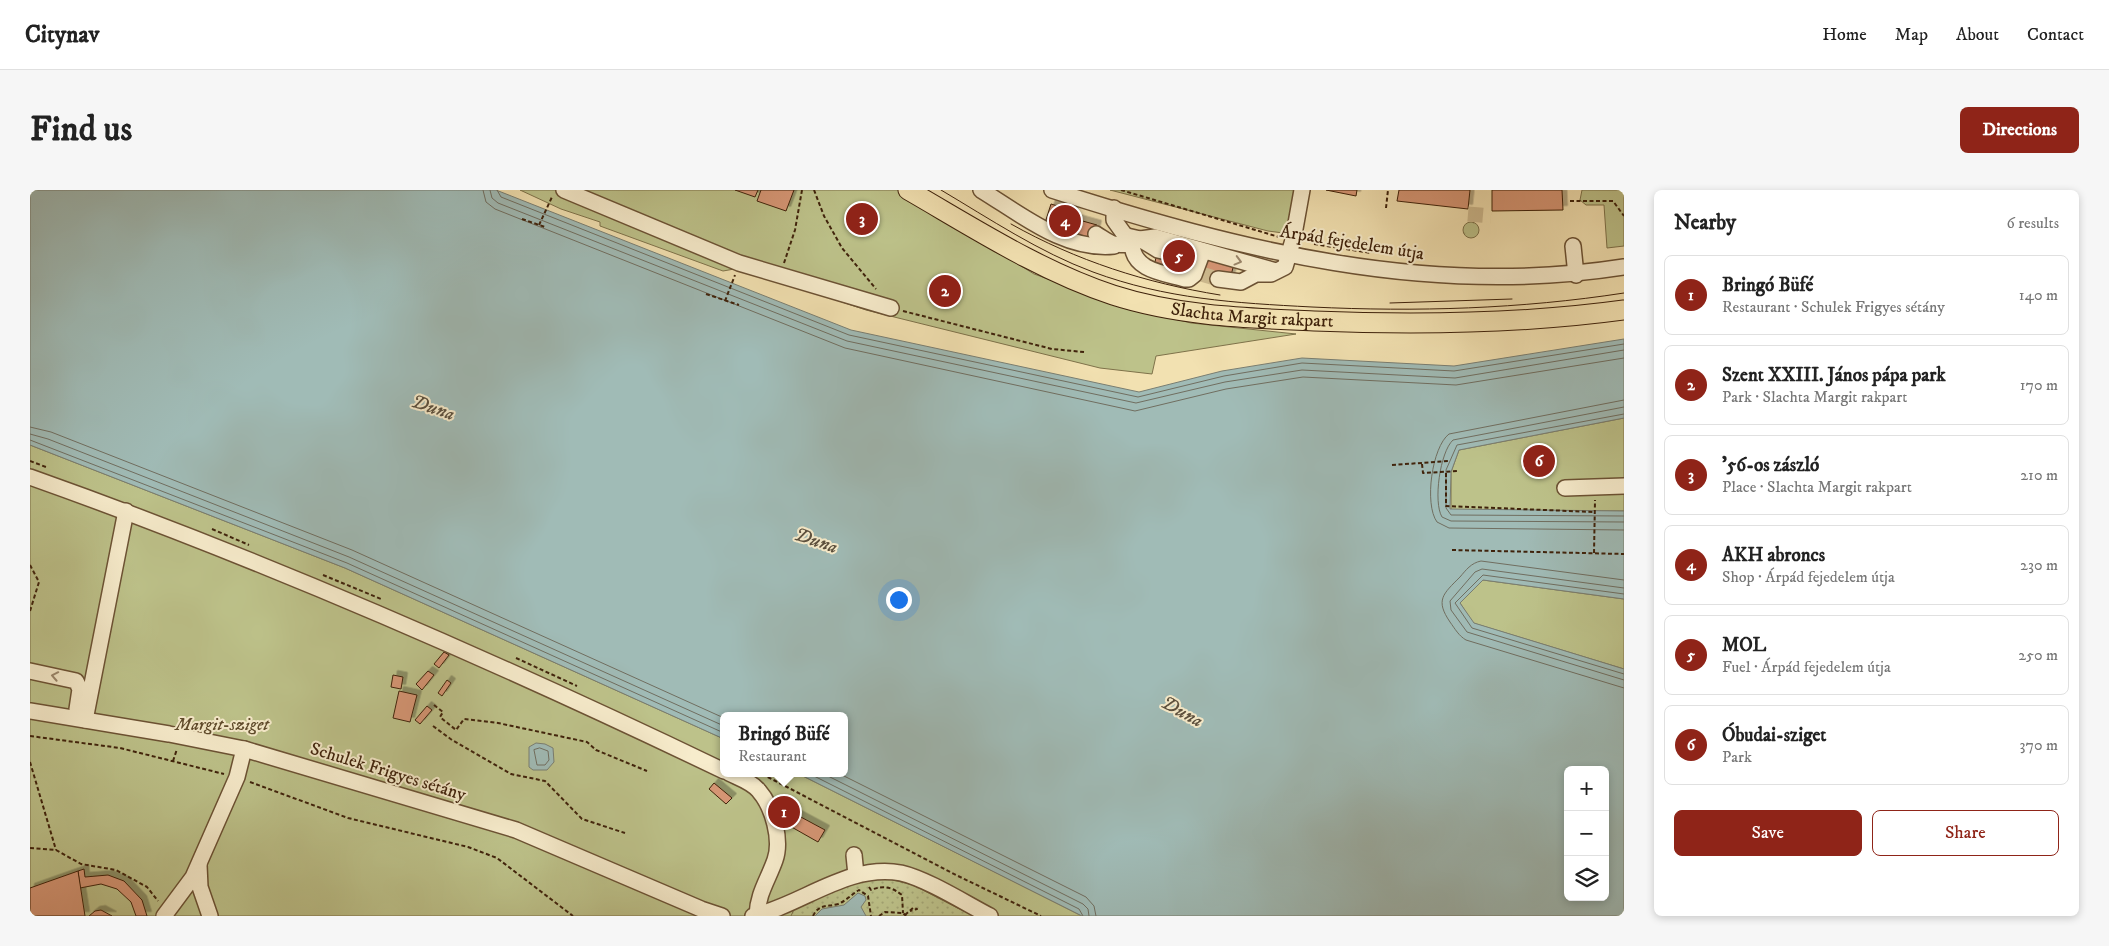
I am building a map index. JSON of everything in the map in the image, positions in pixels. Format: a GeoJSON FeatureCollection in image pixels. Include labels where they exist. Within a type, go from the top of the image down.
{"type":"FeatureCollection","features":[{"type":"Feature","properties":{"kind":"main road","name":"Slachta Margit rakpart"},"geometry":{"type":"LineString","coordinates":[[908,190],[1024,257],[1072,279],[1113,295],[1200,314],[1384,324],[1496,321],[1624,310]]}},
{"type":"Feature","properties":{"kind":"street"},"geometry":{"type":"LineString","coordinates":[[564,190],[739,263],[777,276],[891,308]]}},
{"type":"Feature","properties":{"kind":"street"},"geometry":{"type":"LineString","coordinates":[[981,190],[1048,232],[1097,248],[1114,246],[1132,247],[1158,250],[1192,258],[1202,251]]}},
{"type":"Feature","properties":{"kind":"street","name":"Árpád fejedelem útja"},"geometry":{"type":"LineString","coordinates":[[1052,190],[1114,208],[1291,248],[1380,271],[1517,278],[1576,274],[1624,267]]}},
{"type":"Feature","properties":{"kind":"street"},"geometry":{"type":"LineString","coordinates":[[1218,279],[1236,282],[1245,281],[1256,274],[1271,274],[1286,266],[1302,190]]}},
{"type":"Feature","properties":{"kind":"street"},"geometry":{"type":"LineString","coordinates":[[1114,208],[1114,220],[1132,247],[1142,257],[1152,262],[1196,273],[1202,251]]}},
{"type":"Feature","properties":{"kind":"street"},"geometry":{"type":"LineString","coordinates":[[1096,234],[1114,246]]}},
{"type":"Feature","properties":{"kind":"street"},"geometry":{"type":"LineString","coordinates":[[1573,246],[1576,274]]}},
{"type":"Feature","properties":{"kind":"street"},"geometry":{"type":"LineString","coordinates":[[1202,251],[1276,271]]}},
{"type":"Feature","properties":{"kind":"street"},"geometry":{"type":"LineString","coordinates":[[30,476],[126,511],[461,648],[720,769]]}},
{"type":"Feature","properties":{"kind":"street"},"geometry":{"type":"LineString","coordinates":[[1565,488],[1624,486]]}},
{"type":"Feature","properties":{"kind":"street"},"geometry":{"type":"LineString","coordinates":[[80,719],[126,511]]}},
{"type":"Feature","properties":{"kind":"street"},"geometry":{"type":"LineString","coordinates":[[30,671],[76,681],[80,689],[80,719]]}},
{"type":"Feature","properties":{"kind":"street","name":"Schulek Frigyes sétány"},"geometry":{"type":"LineString","coordinates":[[30,711],[244,749],[516,830],[722,916]]}},
{"type":"Feature","properties":{"kind":"street"},"geometry":{"type":"LineString","coordinates":[[165,913],[193,878],[237,777],[244,749]]}},
{"type":"Feature","properties":{"kind":"street"},"geometry":{"type":"LineString","coordinates":[[736,777],[758,789],[768,806],[778,839],[775,861],[758,899],[755,915],[776,912],[856,875],[879,871],[901,873],[916,878],[990,916]]}},
{"type":"Feature","properties":{"kind":"street"},"geometry":{"type":"LineString","coordinates":[[854,855],[856,875]]}},
{"type":"Feature","properties":{"kind":"street"},"geometry":{"type":"LineString","coordinates":[[199,864],[200,888],[210,916]]}},
{"type":"Feature","properties":{"kind":"path"},"geometry":{"type":"LineString","coordinates":[[540,225],[555,190]]}},
{"type":"Feature","properties":{"kind":"path"},"geometry":{"type":"LineString","coordinates":[[777,276],[786,258],[795,230],[802,190]]}},
{"type":"Feature","properties":{"kind":"path"},"geometry":{"type":"LineString","coordinates":[[814,190],[824,216],[842,248],[891,308],[992,332],[1052,350],[1084,352]]}},
{"type":"Feature","properties":{"kind":"path"},"geometry":{"type":"LineString","coordinates":[[1122,190],[1291,248],[1378,254]]}},
{"type":"Feature","properties":{"kind":"path"},"geometry":{"type":"LineString","coordinates":[[1386,208],[1388,190]]}},
{"type":"Feature","properties":{"kind":"path"},"geometry":{"type":"LineString","coordinates":[[1570,201],[1613,201],[1624,216]]}},
{"type":"Feature","properties":{"kind":"path"},"geometry":{"type":"LineString","coordinates":[[522,219],[545,227]]}},
{"type":"Feature","properties":{"kind":"path"},"geometry":{"type":"LineString","coordinates":[[725,301],[739,263]]}},
{"type":"Feature","properties":{"kind":"path"},"geometry":{"type":"LineString","coordinates":[[706,294],[738,305]]}},
{"type":"Feature","properties":{"kind":"path"},"geometry":{"type":"LineString","coordinates":[[1392,465],[1449,461]]}},
{"type":"Feature","properties":{"kind":"path"},"geometry":{"type":"LineString","coordinates":[[1422,463],[1423,473],[1459,471]]}},
{"type":"Feature","properties":{"kind":"path"},"geometry":{"type":"LineString","coordinates":[[1446,473],[1446,506],[1594,512]]}},
{"type":"Feature","properties":{"kind":"path"},"geometry":{"type":"LineString","coordinates":[[1594,552],[1596,487]]}},
{"type":"Feature","properties":{"kind":"path"},"geometry":{"type":"LineString","coordinates":[[1452,550],[1624,554]]}},
{"type":"Feature","properties":{"kind":"path"},"geometry":{"type":"LineString","coordinates":[[30,566],[39,582],[30,611]]}},
{"type":"Feature","properties":{"kind":"path"},"geometry":{"type":"LineString","coordinates":[[434,705],[443,712],[440,717],[456,730],[464,719],[498,723],[587,742],[596,750],[648,771]]}},
{"type":"Feature","properties":{"kind":"path"},"geometry":{"type":"LineString","coordinates":[[433,726],[452,740],[511,774],[545,781],[582,819],[625,833]]}},
{"type":"Feature","properties":{"kind":"path"},"geometry":{"type":"LineString","coordinates":[[30,736],[120,748],[237,777],[348,818],[468,848],[496,858],[573,916]]}},
{"type":"Feature","properties":{"kind":"path"},"geometry":{"type":"LineString","coordinates":[[173,761],[177,747]]}},
{"type":"Feature","properties":{"kind":"path"},"geometry":{"type":"LineString","coordinates":[[30,762],[56,850]]}},
{"type":"Feature","properties":{"kind":"path"},"geometry":{"type":"LineString","coordinates":[[769,777],[956,875],[1041,916]]}},
{"type":"Feature","properties":{"kind":"path"},"geometry":{"type":"LineString","coordinates":[[30,848],[56,850],[81,864],[116,870],[147,887],[165,913]]}},
{"type":"Feature","properties":{"kind":"path"},"geometry":{"type":"LineString","coordinates":[[868,896],[875,888],[894,889],[902,895],[903,913],[906,916],[910,911]]}},
{"type":"Feature","properties":{"kind":"path"},"geometry":{"type":"LineString","coordinates":[[813,916],[817,909],[823,906],[838,904],[859,890],[868,896],[871,916]]}},
{"type":"Feature","properties":{"kind":"path"},"geometry":{"type":"LineString","coordinates":[[879,916],[885,912],[903,913]]}},
{"type":"Feature","properties":{"kind":"green space"},"geometry":{"type":"Polygon","coordinates":[[[520,190],[898,190],[1034,274],[1130,308],[1191,323],[1296,334],[1156,356],[1152,374],[1100,368],[866,310],[740,268],[723,271],[600,226],[600,222],[561,209],[520,190]]]}},
{"type":"Feature","properties":{"kind":"green space"},"geometry":{"type":"Polygon","coordinates":[[[1110,190],[1294,190],[1289,221],[1283,233],[1268,231],[1110,190]]]}},
{"type":"Feature","properties":{"kind":"green space"},"geometry":{"type":"Polygon","coordinates":[[[1582,190],[1624,190],[1624,246],[1607,248],[1604,205],[1586,205],[1580,200],[1582,190]]]}},
{"type":"Feature","properties":{"kind":"green space"},"geometry":{"type":"Polygon","coordinates":[[[1471,222],[1477,224],[1479,230],[1477,236],[1471,238],[1465,236],[1463,230],[1465,224],[1471,222]]]}},
{"type":"Feature","properties":{"kind":"green space"},"geometry":{"type":"Polygon","coordinates":[[[1624,418],[1624,511],[1451,510],[1451,472],[1459,450],[1624,418]]]}},
{"type":"Feature","properties":{"kind":"green space","name":"Margit-sziget"},"geometry":{"type":"Polygon","coordinates":[[[30,445],[345,568],[720,737],[720,777],[805,777],[1082,916],[30,916],[30,445]]]}},
{"type":"Feature","properties":{"kind":"green space"},"geometry":{"type":"Polygon","coordinates":[[[1483,580],[1624,599],[1624,669],[1473,623],[1460,603],[1483,580]]]}},
{"type":"Feature","properties":{"kind":"green space"},"geometry":{"type":"Polygon","coordinates":[[[885,878],[913,885],[973,916],[791,916],[795,907],[854,883],[885,878]]]}},
{"type":"Feature","properties":{"kind":"water","name":"Duna"},"geometry":{"type":"Polygon","coordinates":[[[30,190],[496,190],[851,330],[1139,392],[1222,371],[1302,358],[1454,366],[1624,339],[1624,418],[1459,450],[1451,472],[1450,509],[1624,511],[1624,599],[1483,580],[1460,603],[1474,623],[1624,669],[1624,916],[1082,916],[805,777],[848,777],[848,712],[720,712],[720,737],[345,568],[30,445],[30,190]]]}},
{"type":"Feature","properties":{"kind":"water"},"geometry":{"type":"Polygon","coordinates":[[[536,743],[545,744],[553,748],[554,762],[547,770],[533,770],[529,767],[529,747],[536,743]]]}},
{"type":"Feature","properties":{"kind":"water"},"geometry":{"type":"Polygon","coordinates":[[[858,893],[865,896],[866,900],[861,907],[866,916],[815,916],[822,909],[844,905],[858,893]]]}},
{"type":"Feature","properties":{"kind":"building"},"geometry":{"type":"Polygon","coordinates":[[[735,190],[758,190],[755,197],[735,190]]]}},
{"type":"Feature","properties":{"kind":"building"},"geometry":{"type":"Polygon","coordinates":[[[761,190],[794,190],[786,211],[757,201],[761,190]]]}},
{"type":"Feature","properties":{"kind":"building"},"geometry":{"type":"Polygon","coordinates":[[[1326,190],[1357,190],[1356,196],[1326,190]]]}},
{"type":"Feature","properties":{"kind":"building"},"geometry":{"type":"Polygon","coordinates":[[[1399,190],[1470,190],[1468,209],[1397,201],[1399,190]]]}},
{"type":"Feature","properties":{"kind":"building"},"geometry":{"type":"Polygon","coordinates":[[[1492,190],[1562,190],[1563,210],[1492,211],[1492,190]]]}},
{"type":"Feature","properties":{"kind":"building"},"geometry":{"type":"Polygon","coordinates":[[[1051,204],[1074,211],[1072,218],[1097,225],[1093,240],[1044,226],[1051,204]]]}},
{"type":"Feature","properties":{"kind":"building"},"geometry":{"type":"Polygon","coordinates":[[[1161,237],[1204,249],[1196,278],[1154,266],[1161,237]]]}},
{"type":"Feature","properties":{"kind":"building"},"geometry":{"type":"Polygon","coordinates":[[[1202,255],[1234,264],[1230,279],[1217,283],[1196,278],[1202,255]]]}},
{"type":"Feature","properties":{"kind":"building"},"geometry":{"type":"Polygon","coordinates":[[[444,652],[449,655],[439,668],[434,664],[444,652]]]}},
{"type":"Feature","properties":{"kind":"building"},"geometry":{"type":"Polygon","coordinates":[[[428,671],[434,675],[422,690],[416,684],[428,671]]]}},
{"type":"Feature","properties":{"kind":"building"},"geometry":{"type":"Polygon","coordinates":[[[393,675],[403,677],[401,689],[391,687],[393,675]]]}},
{"type":"Feature","properties":{"kind":"building"},"geometry":{"type":"Polygon","coordinates":[[[447,680],[451,683],[442,696],[438,693],[447,680]]]}},
{"type":"Feature","properties":{"kind":"building"},"geometry":{"type":"Polygon","coordinates":[[[399,691],[417,695],[410,722],[393,718],[399,691]]]}},
{"type":"Feature","properties":{"kind":"building"},"geometry":{"type":"Polygon","coordinates":[[[427,706],[432,710],[420,724],[415,720],[427,706]]]}},
{"type":"Feature","properties":{"kind":"building"},"geometry":{"type":"Polygon","coordinates":[[[714,783],[732,798],[726,804],[709,789],[714,783]]]}},
{"type":"Feature","properties":{"kind":"building"},"geometry":{"type":"Polygon","coordinates":[[[786,809],[825,830],[818,842],[788,825],[782,824],[778,815],[786,809]]]}},
{"type":"Feature","properties":{"kind":"building"},"geometry":{"type":"Polygon","coordinates":[[[84,869],[85,877],[108,875],[124,881],[142,900],[147,916],[136,916],[131,902],[117,889],[101,884],[80,888],[78,871],[84,869]]]}},
{"type":"Feature","properties":{"kind":"building"},"geometry":{"type":"Polygon","coordinates":[[[78,871],[85,916],[30,916],[30,888],[78,871]]]}},
{"type":"Feature","properties":{"kind":"building"},"geometry":{"type":"Polygon","coordinates":[[[101,910],[112,916],[89,916],[95,911],[101,910]]]}},
{"type":"Feature","properties":{"kind":"tunnel"},"geometry":{"type":"LineString","coordinates":[[1468,214],[1491,216]]}},
{"type":"Feature","properties":{"kind":"tunnel"},"geometry":{"type":"LineString","coordinates":[[1198,273],[1218,279]]}},
{"type":"Feature","properties":{"kind":"tram line"},"geometry":{"type":"LineString","coordinates":[[941,190],[1015,234],[1073,264],[1120,281],[1174,294],[1256,304],[1429,309],[1546,303],[1624,293]]}},
{"type":"Feature","properties":{"kind":"tram line"},"geometry":{"type":"LineString","coordinates":[[1011,224],[1061,249],[1112,269],[1165,284],[1220,295]]}},
{"type":"Feature","properties":{"kind":"tram line"},"geometry":{"type":"LineString","coordinates":[[1390,303],[1512,299]]}},
{"type":"Feature","properties":{"kind":"place","name":"'56-os zászló"},"geometry":{"type":"Point","coordinates":[862,219]}},
{"type":"Feature","properties":{"kind":"place","name":"AKH abroncs"},"geometry":{"type":"Point","coordinates":[1065,221]}},
{"type":"Feature","properties":{"kind":"place","name":"MOL"},"geometry":{"type":"Point","coordinates":[1179,256]}},
{"type":"Feature","properties":{"kind":"place","name":"Szent XXIII. János pápa park"},"geometry":{"type":"Point","coordinates":[945,291]}},
{"type":"Feature","properties":{"kind":"place","name":"Óbudai-sziget"},"geometry":{"type":"Point","coordinates":[1539,461]}},
{"type":"Feature","properties":{"kind":"place","name":"Bringó Büfé"},"geometry":{"type":"Point","coordinates":[784,812]}}]}
